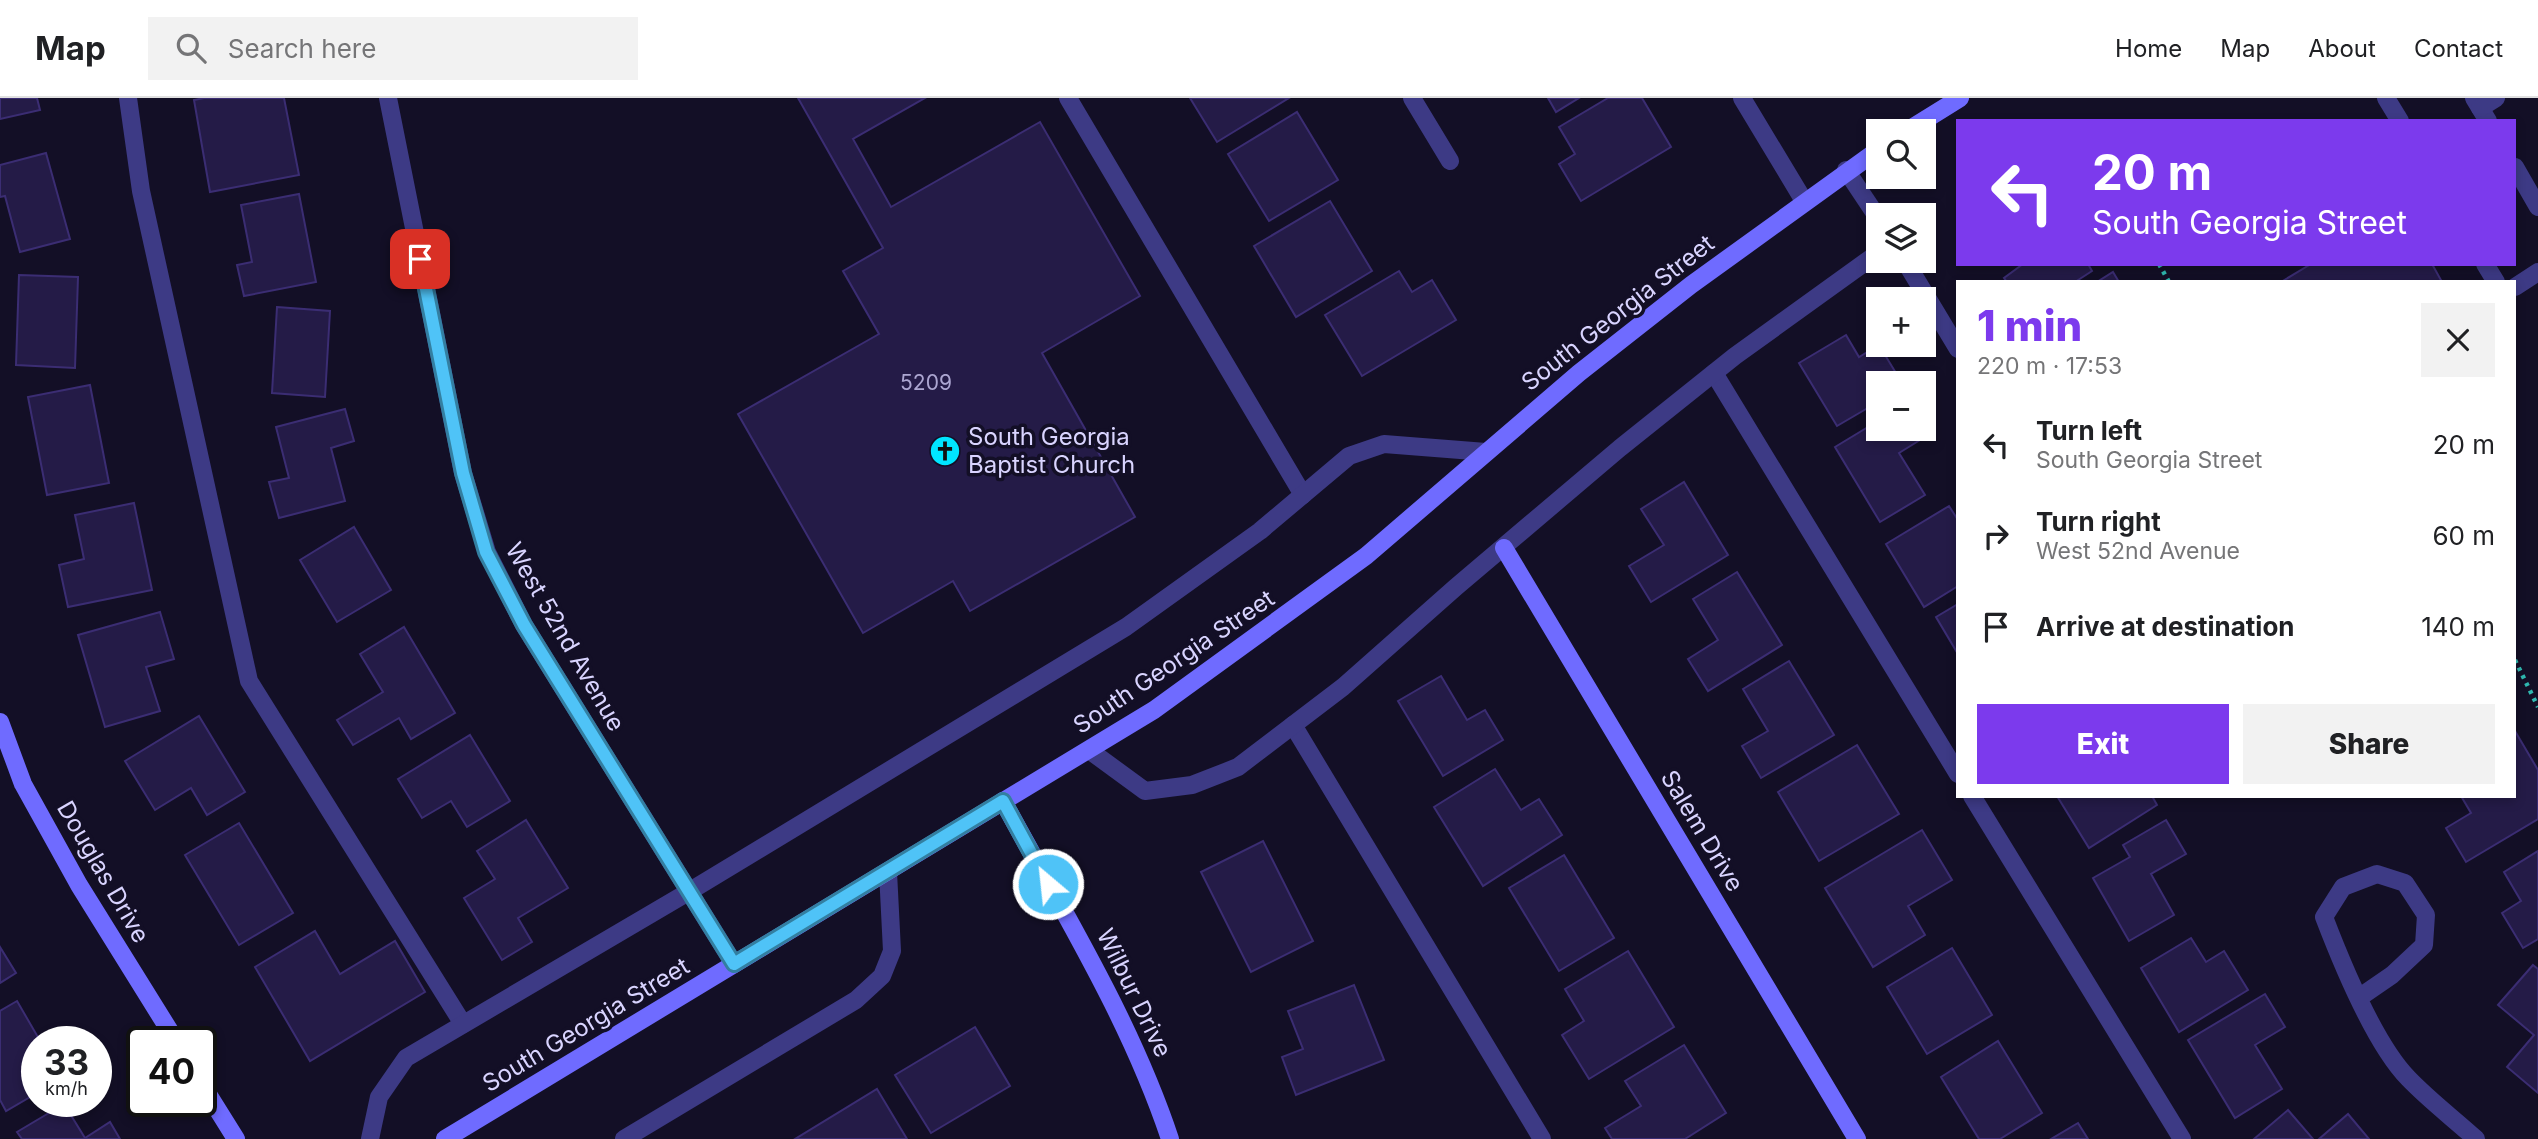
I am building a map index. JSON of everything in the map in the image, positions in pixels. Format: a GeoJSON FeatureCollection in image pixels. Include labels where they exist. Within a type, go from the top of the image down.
{"type":"FeatureCollection","features":[{"type":"Feature","properties":{"kind":"main road"},"geometry":{"type":"LineString","coordinates":[[1926,119],[1960,98]]}},
{"type":"Feature","properties":{"kind":"main road","name":"South Georgia Street"},"geometry":{"type":"LineString","coordinates":[[445,1139],[1154,710],[1366,556],[1589,365],[1804,201],[1866,158]]}},
{"type":"Feature","properties":{"kind":"main road","name":"Salem Drive"},"geometry":{"type":"LineString","coordinates":[[1504,548],[1857,1139]]}},
{"type":"Feature","properties":{"kind":"main road","name":"Douglas Drive"},"geometry":{"type":"LineString","coordinates":[[0,722],[23,784],[79,885],[167,1026]]}},
{"type":"Feature","properties":{"kind":"main road","name":"Wilbur Drive"},"geometry":{"type":"LineString","coordinates":[[1003,801],[1087,948],[1152,1085],[1164,1137]]}},
{"type":"Feature","properties":{"kind":"main road"},"geometry":{"type":"LineString","coordinates":[[217,1109],[236,1139]]}},
{"type":"Feature","properties":{"kind":"street"},"geometry":{"type":"LineString","coordinates":[[128,98],[141,191],[249,681],[463,1024]]}},
{"type":"Feature","properties":{"kind":"street","name":"West 52nd Avenue"},"geometry":{"type":"LineString","coordinates":[[388,98],[463,473],[486,552],[524,625],[734,964]]}},
{"type":"Feature","properties":{"kind":"street"},"geometry":{"type":"LineString","coordinates":[[1068,98],[1303,495]]}},
{"type":"Feature","properties":{"kind":"street"},"geometry":{"type":"LineString","coordinates":[[1412,98],[1450,161]]}},
{"type":"Feature","properties":{"kind":"street"},"geometry":{"type":"LineString","coordinates":[[1742,98],[1804,201]]}},
{"type":"Feature","properties":{"kind":"street"},"geometry":{"type":"LineString","coordinates":[[2386,98],[2399,119]]}},
{"type":"Feature","properties":{"kind":"street"},"geometry":{"type":"LineString","coordinates":[[2481,109],[2496,98]]}},
{"type":"Feature","properties":{"kind":"street"},"geometry":{"type":"LineString","coordinates":[[2516,169],[2538,207]]}},
{"type":"Feature","properties":{"kind":"street"},"geometry":{"type":"LineString","coordinates":[[1846,170],[1868,203]]}},
{"type":"Feature","properties":{"kind":"street"},"geometry":{"type":"LineString","coordinates":[[1089,750],[1145,791],[1192,785],[1238,767],[1343,687],[1620,448],[1714,373],[1866,260]]}},
{"type":"Feature","properties":{"kind":"street"},"geometry":{"type":"LineString","coordinates":[[2516,286],[2538,272]]}},
{"type":"Feature","properties":{"kind":"street"},"geometry":{"type":"LineString","coordinates":[[1912,273],[1956,346]]}},
{"type":"Feature","properties":{"kind":"street"},"geometry":{"type":"LineString","coordinates":[[1714,373],[1956,771]]}},
{"type":"Feature","properties":{"kind":"street"},"geometry":{"type":"LineString","coordinates":[[370,1139],[379,1097],[406,1058],[690,891],[1126,627],[1260,531],[1349,456],[1384,444],[1486,452]]}},
{"type":"Feature","properties":{"kind":"street"},"geometry":{"type":"LineString","coordinates":[[1293,725],[1542,1139]]}},
{"type":"Feature","properties":{"kind":"street"},"geometry":{"type":"LineString","coordinates":[[1973,798],[2182,1139]]}},
{"type":"Feature","properties":{"kind":"street"},"geometry":{"type":"LineString","coordinates":[[624,1139],[856,1000],[882,976],[892,950],[888,873]]}},
{"type":"Feature","properties":{"kind":"street"},"geometry":{"type":"LineString","coordinates":[[2360,997],[2392,975],[2424,945],[2426,915],[2405,883],[2377,874],[2343,887],[2324,917],[2338,953],[2376,1031],[2407,1077],[2476,1139]]}},
{"type":"Feature","properties":{"kind":"path"},"geometry":{"type":"LineString","coordinates":[[2516,662],[2538,707]]}},
{"type":"Feature","properties":{"kind":"building"},"geometry":{"type":"Polygon","coordinates":[[[0,98],[37,98],[40,110],[0,119],[0,98]]]}},
{"type":"Feature","properties":{"kind":"building"},"geometry":{"type":"Polygon","coordinates":[[[284,98],[299,175],[210,192],[194,100],[284,98]]]}},
{"type":"Feature","properties":{"kind":"building"},"geometry":{"type":"Polygon","coordinates":[[[798,98],[925,98],[853,139],[891,207],[1040,122],[1140,296],[1042,353],[1135,517],[970,611],[953,581],[863,633],[738,414],[879,334],[843,271],[883,248],[798,98]]]}},
{"type":"Feature","properties":{"kind":"building"},"geometry":{"type":"Polygon","coordinates":[[[1190,98],[1289,98],[1217,142],[1190,98]]]}},
{"type":"Feature","properties":{"kind":"building"},"geometry":{"type":"Polygon","coordinates":[[[1548,98],[1579,98],[1556,112],[1548,98]]]}},
{"type":"Feature","properties":{"kind":"building"},"geometry":{"type":"Polygon","coordinates":[[[1608,98],[1642,98],[1671,147],[1581,201],[1559,164],[1575,154],[1559,127],[1608,98]]]}},
{"type":"Feature","properties":{"kind":"building"},"geometry":{"type":"Polygon","coordinates":[[[1297,112],[1338,180],[1269,221],[1228,154],[1297,112]]]}},
{"type":"Feature","properties":{"kind":"building"},"geometry":{"type":"Polygon","coordinates":[[[46,153],[70,239],[20,252],[5,196],[0,197],[0,165],[46,153]]]}},
{"type":"Feature","properties":{"kind":"building"},"geometry":{"type":"Polygon","coordinates":[[[299,194],[316,282],[244,296],[237,265],[252,262],[241,205],[299,194]]]}},
{"type":"Feature","properties":{"kind":"building"},"geometry":{"type":"Polygon","coordinates":[[[1330,201],[1372,271],[1296,317],[1254,246],[1330,201]]]}},
{"type":"Feature","properties":{"kind":"building"},"geometry":{"type":"Polygon","coordinates":[[[2020,266],[2089,266],[2092,271],[2078,280],[2004,278],[2020,266]]]}},
{"type":"Feature","properties":{"kind":"building"},"geometry":{"type":"Polygon","coordinates":[[[2308,266],[2433,266],[2441,280],[2284,280],[2308,266]]]}},
{"type":"Feature","properties":{"kind":"building"},"geometry":{"type":"Polygon","coordinates":[[[1399,271],[1412,292],[1432,280],[1456,320],[1362,376],[1325,315],[1399,271]]]}},
{"type":"Feature","properties":{"kind":"building"},"geometry":{"type":"Polygon","coordinates":[[[2113,272],[2118,280],[2100,280],[2113,272]]]}},
{"type":"Feature","properties":{"kind":"building"},"geometry":{"type":"Polygon","coordinates":[[[19,275],[78,277],[75,368],[16,365],[19,275]]]}},
{"type":"Feature","properties":{"kind":"building"},"geometry":{"type":"Polygon","coordinates":[[[277,307],[330,311],[325,397],[272,393],[277,307]]]}},
{"type":"Feature","properties":{"kind":"building"},"geometry":{"type":"Polygon","coordinates":[[[1846,335],[1859,357],[1866,353],[1866,357],[1886,357],[1895,371],[1866,371],[1866,409],[1837,426],[1799,363],[1846,335]]]}},
{"type":"Feature","properties":{"kind":"building"},"geometry":{"type":"Polygon","coordinates":[[[90,385],[109,483],[47,495],[28,397],[90,385]]]}},
{"type":"Feature","properties":{"kind":"building"},"geometry":{"type":"Polygon","coordinates":[[[345,409],[354,441],[331,448],[345,501],[279,518],[269,482],[289,478],[276,427],[345,409]]]}},
{"type":"Feature","properties":{"kind":"building"},"geometry":{"type":"Polygon","coordinates":[[[1866,428],[1866,441],[1918,441],[1899,453],[1925,495],[1880,522],[1835,447],[1866,428]]]}},
{"type":"Feature","properties":{"kind":"building"},"geometry":{"type":"Polygon","coordinates":[[[1684,482],[1728,555],[1651,602],[1629,566],[1664,545],[1641,509],[1684,482]]]}},
{"type":"Feature","properties":{"kind":"building"},"geometry":{"type":"Polygon","coordinates":[[[134,503],[152,590],[68,607],[59,565],[84,559],[75,515],[134,503]]]}},
{"type":"Feature","properties":{"kind":"building"},"geometry":{"type":"Polygon","coordinates":[[[1949,506],[1956,517],[1956,587],[1924,607],[1886,544],[1949,506]]]}},
{"type":"Feature","properties":{"kind":"building"},"geometry":{"type":"Polygon","coordinates":[[[354,527],[391,590],[337,622],[300,560],[354,527]]]}},
{"type":"Feature","properties":{"kind":"building"},"geometry":{"type":"Polygon","coordinates":[[[1737,572],[1782,645],[1708,691],[1688,659],[1718,640],[1693,599],[1737,572]]]}},
{"type":"Feature","properties":{"kind":"building"},"geometry":{"type":"Polygon","coordinates":[[[1956,605],[1956,651],[1936,617],[1956,605]]]}},
{"type":"Feature","properties":{"kind":"building"},"geometry":{"type":"Polygon","coordinates":[[[160,612],[174,659],[146,667],[160,711],[105,727],[78,635],[160,612]]]}},
{"type":"Feature","properties":{"kind":"building"},"geometry":{"type":"Polygon","coordinates":[[[404,627],[455,713],[411,739],[399,718],[353,745],[337,720],[383,692],[360,654],[404,627]]]}},
{"type":"Feature","properties":{"kind":"building"},"geometry":{"type":"Polygon","coordinates":[[[1789,661],[1834,735],[1761,778],[1742,746],[1768,731],[1743,689],[1789,661]]]}},
{"type":"Feature","properties":{"kind":"building"},"geometry":{"type":"Polygon","coordinates":[[[1441,676],[1467,720],[1485,710],[1503,740],[1443,776],[1398,701],[1441,676]]]}},
{"type":"Feature","properties":{"kind":"building"},"geometry":{"type":"Polygon","coordinates":[[[199,716],[245,792],[207,815],[191,788],[155,810],[125,761],[199,716]]]}},
{"type":"Feature","properties":{"kind":"building"},"geometry":{"type":"Polygon","coordinates":[[[2516,733],[2538,770],[2538,819],[2466,862],[2446,828],[2471,813],[2462,798],[2516,798],[2516,733]]]}},
{"type":"Feature","properties":{"kind":"building"},"geometry":{"type":"Polygon","coordinates":[[[470,735],[510,801],[467,827],[451,801],[422,818],[398,779],[470,735]]]}},
{"type":"Feature","properties":{"kind":"building"},"geometry":{"type":"Polygon","coordinates":[[[1857,745],[1899,814],[1819,861],[1778,792],[1857,745]]]}},
{"type":"Feature","properties":{"kind":"building"},"geometry":{"type":"Polygon","coordinates":[[[1495,769],[1521,810],[1539,799],[1562,835],[1483,886],[1434,807],[1495,769]]]}},
{"type":"Feature","properties":{"kind":"building"},"geometry":{"type":"Polygon","coordinates":[[[2058,798],[2153,798],[2157,805],[2089,848],[2058,798]]]}},
{"type":"Feature","properties":{"kind":"building"},"geometry":{"type":"Polygon","coordinates":[[[526,820],[568,888],[518,918],[532,942],[502,960],[464,898],[495,879],[477,851],[526,820]]]}},
{"type":"Feature","properties":{"kind":"building"},"geometry":{"type":"Polygon","coordinates":[[[2166,820],[2186,854],[2151,874],[2174,915],[2129,941],[2093,878],[2130,857],[2123,845],[2166,820]]]}},
{"type":"Feature","properties":{"kind":"building"},"geometry":{"type":"Polygon","coordinates":[[[239,823],[293,913],[239,945],[185,855],[239,823]]]}},
{"type":"Feature","properties":{"kind":"building"},"geometry":{"type":"Polygon","coordinates":[[[1922,830],[1952,880],[1908,906],[1925,935],[1873,967],[1825,888],[1922,830]]]}},
{"type":"Feature","properties":{"kind":"building"},"geometry":{"type":"Polygon","coordinates":[[[1263,841],[1313,941],[1251,972],[1201,872],[1263,841]]]}},
{"type":"Feature","properties":{"kind":"building"},"geometry":{"type":"Polygon","coordinates":[[[2538,851],[2538,939],[2523,948],[2502,913],[2521,901],[2504,872],[2538,851]]]}},
{"type":"Feature","properties":{"kind":"building"},"geometry":{"type":"Polygon","coordinates":[[[1564,855],[1614,938],[1559,971],[1509,888],[1564,855]]]}},
{"type":"Feature","properties":{"kind":"building"},"geometry":{"type":"Polygon","coordinates":[[[315,931],[340,974],[395,941],[425,992],[310,1061],[255,967],[315,931]]]}},
{"type":"Feature","properties":{"kind":"building"},"geometry":{"type":"Polygon","coordinates":[[[2191,938],[2206,962],[2224,951],[2248,990],[2179,1032],[2141,968],[2191,938]]]}},
{"type":"Feature","properties":{"kind":"building"},"geometry":{"type":"Polygon","coordinates":[[[0,947],[16,973],[0,983],[0,947]]]}},
{"type":"Feature","properties":{"kind":"building"},"geometry":{"type":"Polygon","coordinates":[[[1952,948],[1992,1015],[1927,1054],[1887,987],[1952,948]]]}},
{"type":"Feature","properties":{"kind":"building"},"geometry":{"type":"Polygon","coordinates":[[[1628,951],[1674,1027],[1589,1079],[1562,1035],[1584,1021],[1565,989],[1628,951]]]}},
{"type":"Feature","properties":{"kind":"building"},"geometry":{"type":"Polygon","coordinates":[[[2533,965],[2538,969],[2538,1093],[2507,1067],[2534,1035],[2498,1005],[2533,965]]]}},
{"type":"Feature","properties":{"kind":"building"},"geometry":{"type":"Polygon","coordinates":[[[1354,985],[1384,1060],[1296,1095],[1282,1057],[1303,1049],[1288,1011],[1354,985]]]}},
{"type":"Feature","properties":{"kind":"building"},"geometry":{"type":"Polygon","coordinates":[[[2265,994],[2285,1027],[2255,1045],[2282,1089],[2235,1118],[2188,1040],[2265,994]]]}},
{"type":"Feature","properties":{"kind":"building"},"geometry":{"type":"Polygon","coordinates":[[[17,1001],[31,1026],[21,1026],[21,1102],[6,1111],[0,1100],[0,1011],[17,1001]]]}},
{"type":"Feature","properties":{"kind":"building"},"geometry":{"type":"Polygon","coordinates":[[[975,1027],[1010,1086],[931,1133],[895,1075],[975,1027]]]}},
{"type":"Feature","properties":{"kind":"building"},"geometry":{"type":"Polygon","coordinates":[[[1998,1041],[2042,1113],[2000,1139],[1979,1139],[1941,1077],[1998,1041]]]}},
{"type":"Feature","properties":{"kind":"building"},"geometry":{"type":"Polygon","coordinates":[[[1684,1045],[1726,1113],[1685,1139],[1612,1139],[1605,1128],[1641,1106],[1625,1081],[1684,1045]]]}},
{"type":"Feature","properties":{"kind":"building"},"geometry":{"type":"Polygon","coordinates":[[[877,1089],[907,1139],[795,1139],[877,1089]]]}},
{"type":"Feature","properties":{"kind":"building"},"geometry":{"type":"Polygon","coordinates":[[[2288,1110],[2313,1139],[2254,1139],[2288,1110]]]}},
{"type":"Feature","properties":{"kind":"building"},"geometry":{"type":"Polygon","coordinates":[[[2348,1114],[2369,1139],[2319,1139],[2348,1114]]]}},
{"type":"Feature","properties":{"kind":"building"},"geometry":{"type":"Polygon","coordinates":[[[42,1117],[72,1117],[85,1138],[110,1122],[120,1139],[22,1139],[17,1132],[42,1117]]]}},
{"type":"Feature","properties":{"kind":"building"},"geometry":{"type":"Polygon","coordinates":[[[2078,1123],[2088,1139],[2051,1139],[2078,1123]]]}},
{"type":"Feature","properties":{"kind":"place","name":"South Georgia Baptist Church"},"geometry":{"type":"Point","coordinates":[945,451]}},
{"type":"Feature","properties":{"kind":"route"},"geometry":{"type":"LineString","coordinates":[[420,259],[463,473],[486,552],[524,625],[734,964],[1003,801],[1048,884]]}}]}
